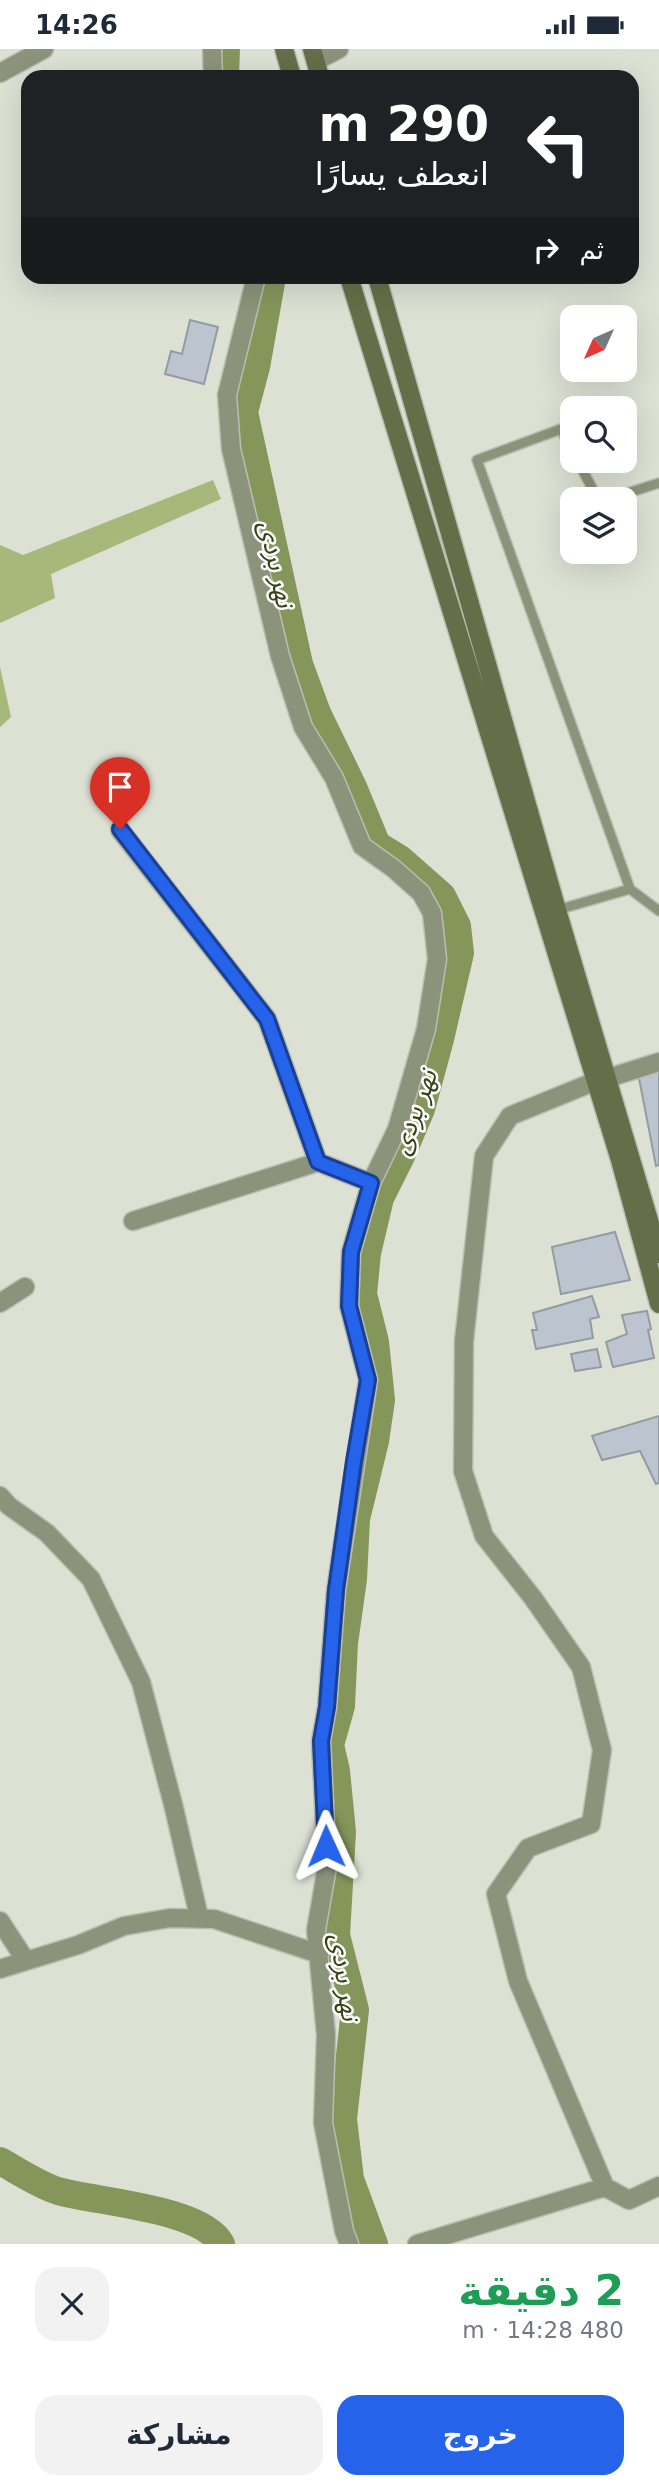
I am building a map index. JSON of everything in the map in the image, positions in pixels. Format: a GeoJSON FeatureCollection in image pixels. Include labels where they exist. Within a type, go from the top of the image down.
{"type":"FeatureCollection","features":[{"type":"Feature","properties":{"kind":"main road"},"geometry":{"type":"LineString","coordinates":[[284,49],[290,70]]}},
{"type":"Feature","properties":{"kind":"main road"},"geometry":{"type":"LineString","coordinates":[[350,284],[659,1254]]}},
{"type":"Feature","properties":{"kind":"main road"},"geometry":{"type":"LineString","coordinates":[[379,284],[557,910],[659,1304]]}},
{"type":"Feature","properties":{"kind":"street"},"geometry":{"type":"LineString","coordinates":[[0,73],[44,49]]}},
{"type":"Feature","properties":{"kind":"street"},"geometry":{"type":"LineString","coordinates":[[212,49],[214,70]]}},
{"type":"Feature","properties":{"kind":"street"},"geometry":{"type":"LineString","coordinates":[[316,62],[339,49]]}},
{"type":"Feature","properties":{"kind":"street"},"geometry":{"type":"LineString","coordinates":[[254,284],[227,395],[231,449],[280,656],[303,727],[334,778],[362,846],[421,893],[432,913],[437,959],[426,1029],[397,1129],[371,1183],[351,1252],[349,1306],[368,1380],[336,1590],[327,1707],[321,1741],[327,1867],[316,1930],[326,2035],[323,2123],[349,2244]]}},
{"type":"Feature","properties":{"kind":"street"},"geometry":{"type":"LineString","coordinates":[[120,829],[267,1019],[318,1162]]}},
{"type":"Feature","properties":{"kind":"street"},"geometry":{"type":"LineString","coordinates":[[659,1062],[602,1080],[510,1116],[484,1156],[464,1341],[463,1471],[484,1536],[533,1598],[581,1667],[602,1750],[591,1824],[528,1848],[496,1893],[518,1981],[605,2187],[629,2200],[659,2186]]}},
{"type":"Feature","properties":{"kind":"street"},"geometry":{"type":"LineString","coordinates":[[133,1221],[318,1162],[371,1183]]}},
{"type":"Feature","properties":{"kind":"street"},"geometry":{"type":"LineString","coordinates":[[0,1303],[26,1287]]}},
{"type":"Feature","properties":{"kind":"street"},"geometry":{"type":"LineString","coordinates":[[0,1496],[9,1506],[47,1533],[91,1579],[141,1682],[199,1917]]}},
{"type":"Feature","properties":{"kind":"street"},"geometry":{"type":"LineString","coordinates":[[0,1969],[78,1945],[124,1926],[170,1918],[214,1919],[319,1954]]}},
{"type":"Feature","properties":{"kind":"street"},"geometry":{"type":"LineString","coordinates":[[0,1921],[26,1961]]}},
{"type":"Feature","properties":{"kind":"street"},"geometry":{"type":"LineString","coordinates":[[417,2244],[605,2187]]}},
{"type":"Feature","properties":{"kind":"lane"},"geometry":{"type":"LineString","coordinates":[[560,429],[477,460],[630,889],[659,911]]}},
{"type":"Feature","properties":{"kind":"lane"},"geometry":{"type":"LineString","coordinates":[[637,489],[659,482]]}},
{"type":"Feature","properties":{"kind":"lane"},"geometry":{"type":"LineString","coordinates":[[557,910],[630,889]]}},
{"type":"Feature","properties":{"kind":"green space"},"geometry":{"type":"Polygon","coordinates":[[[213,480],[221,499],[51,574],[55,598],[0,623],[0,545],[23,555],[213,480]]]}},
{"type":"Feature","properties":{"kind":"green space"},"geometry":{"type":"Polygon","coordinates":[[[0,667],[11,717],[0,727],[0,667]]]}},
{"type":"Feature","properties":{"kind":"building"},"geometry":{"type":"Polygon","coordinates":[[[190,320],[218,327],[204,384],[165,374],[171,351],[182,354],[190,320]]]}},
{"type":"Feature","properties":{"kind":"building"},"geometry":{"type":"Polygon","coordinates":[[[659,1062],[659,1165],[656,1166],[637,1068],[659,1062]]]}},
{"type":"Feature","properties":{"kind":"building"},"geometry":{"type":"Polygon","coordinates":[[[615,1232],[630,1280],[561,1294],[552,1247],[615,1232]]]}},
{"type":"Feature","properties":{"kind":"building"},"geometry":{"type":"Polygon","coordinates":[[[592,1296],[599,1317],[590,1319],[593,1338],[536,1349],[532,1330],[537,1330],[533,1313],[592,1296]]]}},
{"type":"Feature","properties":{"kind":"building"},"geometry":{"type":"Polygon","coordinates":[[[647,1311],[654,1358],[613,1367],[606,1342],[627,1334],[622,1315],[647,1311]]]}},
{"type":"Feature","properties":{"kind":"building"},"geometry":{"type":"Polygon","coordinates":[[[597,1349],[601,1367],[575,1371],[571,1354],[597,1349]]]}},
{"type":"Feature","properties":{"kind":"building"},"geometry":{"type":"Polygon","coordinates":[[[659,1416],[659,1483],[656,1484],[640,1451],[602,1460],[592,1436],[659,1416]]]}},
{"type":"Feature","properties":{"kind":"waterway","name":"نهر بردى"},"geometry":{"type":"LineString","coordinates":[[225,70],[226,49]]}},
{"type":"Feature","properties":{"kind":"waterway","name":"نهر بردى"},"geometry":{"type":"LineString","coordinates":[[271,284],[256,367],[244,412],[299,664],[317,713],[353,787],[377,845],[400,859],[442,896],[457,926],[460,953],[421,1109],[380,1198],[367,1253],[363,1294],[375,1342],[381,1400],[375,1441],[356,1519],[341,1706],[330,1745],[336,1771],[342,1832],[336,1935],[355,2010],[343,2119],[350,2179],[374,2244]]}},
{"type":"Feature","properties":{"kind":"waterway","name":"نهر بردى"},"geometry":{"type":"LineString","coordinates":[[0,2161],[36,2182],[58,2191],[147,2208],[193,2222],[210,2232],[221,2244]]}},
{"type":"Feature","properties":{"kind":"route"},"geometry":{"type":"LineString","coordinates":[[120,829],[267,1019],[318,1162],[371,1183],[351,1252],[349,1306],[368,1380],[336,1590],[327,1707],[321,1741],[326,1846]]}}]}
